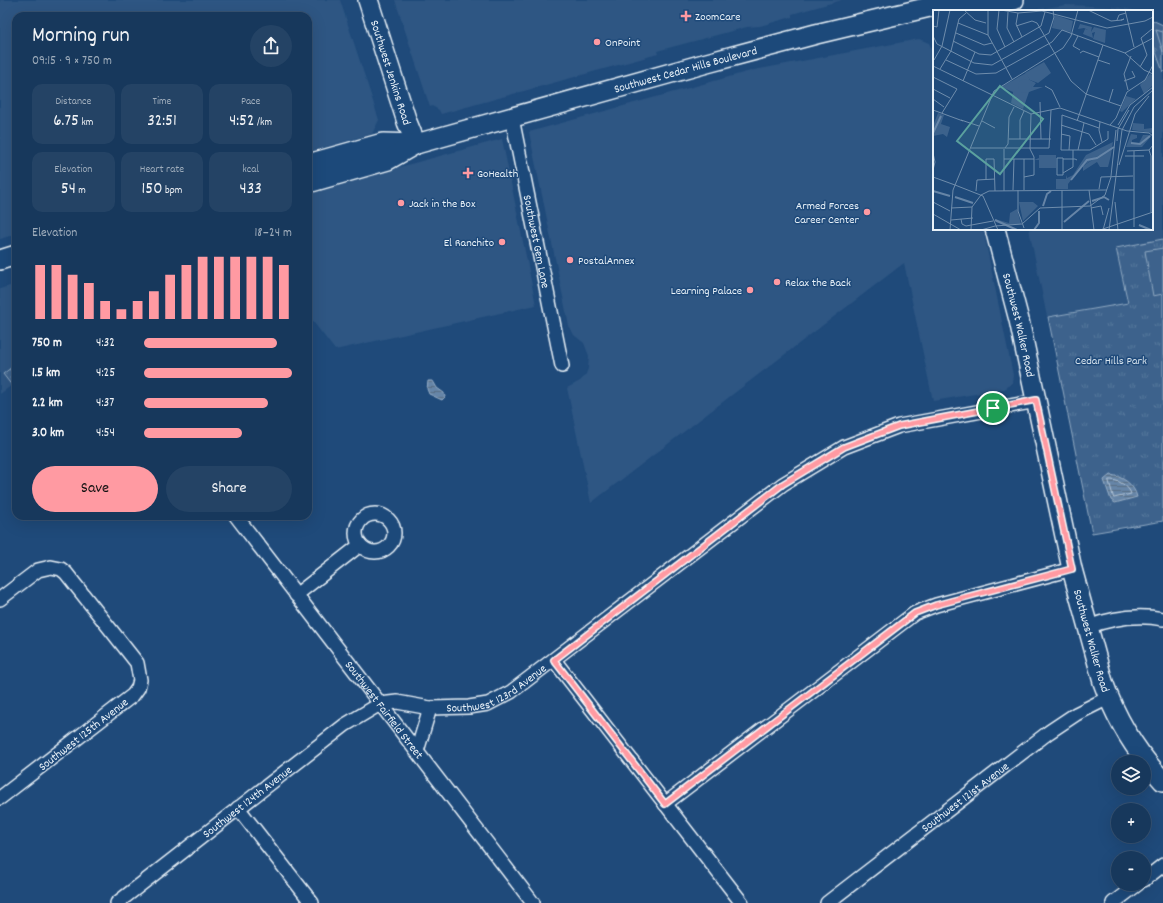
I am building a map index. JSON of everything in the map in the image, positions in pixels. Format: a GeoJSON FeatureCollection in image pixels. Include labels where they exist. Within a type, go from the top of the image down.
{"type":"FeatureCollection","features":[{"type":"Feature","properties":{"kind":"main road","name":"Southwest Jenkins Road"},"geometry":{"type":"LineString","coordinates":[[368,0],[416,144]]}},
{"type":"Feature","properties":{"kind":"main road","name":"Southwest Cedar Hills Boulevard"},"geometry":{"type":"LineString","coordinates":[[312,182],[388,160],[416,144],[816,34],[937,6],[958,3],[976,9],[1014,0]]}},
{"type":"Feature","properties":{"kind":"main road","name":"Southwest Cedar Hills Boulevard"},"geometry":{"type":"LineString","coordinates":[[312,163],[383,143],[416,144]]}},
{"type":"Feature","properties":{"kind":"main road","name":"Southwest Walker Road"},"geometry":{"type":"LineString","coordinates":[[995,230],[1019,320],[1072,569],[1108,698],[1126,734],[1148,765],[1163,780]]}},
{"type":"Feature","properties":{"kind":"main road"},"geometry":{"type":"LineString","coordinates":[[0,260],[12,256]]}},
{"type":"Feature","properties":{"kind":"street","name":"Southwest Gem Lane"},"geometry":{"type":"LineString","coordinates":[[512,118],[562,366]]}},
{"type":"Feature","properties":{"kind":"street","name":"Southwest 123rd Avenue"},"geometry":{"type":"LineString","coordinates":[[380,704],[397,702],[430,708],[469,707],[488,704],[511,692],[554,660],[783,484],[844,447],[899,426],[1036,400]]}},
{"type":"Feature","properties":{"kind":"street","name":"Southwest Fairfield Street"},"geometry":{"type":"LineString","coordinates":[[239,520],[533,903]]}},
{"type":"Feature","properties":{"kind":"street"},"geometry":{"type":"LineString","coordinates":[[296,595],[360,545]]}},
{"type":"Feature","properties":{"kind":"street","name":"Southwest 125th Avenue"},"geometry":{"type":"LineString","coordinates":[[0,599],[38,570],[48,568],[61,569],[71,577],[137,663],[140,672],[138,688],[133,695],[0,798]]}},
{"type":"Feature","properties":{"kind":"street"},"geometry":{"type":"LineString","coordinates":[[665,804],[915,613],[936,605],[1072,569]]}},
{"type":"Feature","properties":{"kind":"street"},"geometry":{"type":"LineString","coordinates":[[1088,628],[1119,619],[1137,617],[1163,619]]}},
{"type":"Feature","properties":{"kind":"street"},"geometry":{"type":"LineString","coordinates":[[554,660],[742,903]]}},
{"type":"Feature","properties":{"kind":"street","name":"Southwest 121st Avenue"},"geometry":{"type":"LineString","coordinates":[[827,903],[1049,732],[1076,714],[1108,698]]}},
{"type":"Feature","properties":{"kind":"street","name":"Southwest 124th Avenue"},"geometry":{"type":"LineString","coordinates":[[117,903],[345,725],[380,704]]}},
{"type":"Feature","properties":{"kind":"street"},"geometry":{"type":"LineString","coordinates":[[417,751],[430,708]]}},
{"type":"Feature","properties":{"kind":"street"},"geometry":{"type":"LineString","coordinates":[[238,808],[312,903]]}},
{"type":"Feature","properties":{"kind":"street"},"geometry":{"type":"LineString","coordinates":[[1151,874],[1163,865]]}},
{"type":"Feature","properties":{"kind":"street"},"geometry":{"type":"LineString","coordinates":[[1113,903],[1129,891]]}},
{"type":"Feature","properties":{"kind":"shaded area"},"geometry":{"type":"Polygon","coordinates":[[[0,0],[340,0],[379,120],[372,134],[312,151],[312,12],[12,12],[12,235],[0,239],[0,0]]]}},
{"type":"Feature","properties":{"kind":"shaded area"},"geometry":{"type":"Polygon","coordinates":[[[395,0],[842,0],[792,14],[792,17],[760,26],[747,27],[657,51],[658,54],[441,114],[439,110],[432,106],[430,107],[395,0]]]}},
{"type":"Feature","properties":{"kind":"shaded area"},"geometry":{"type":"Polygon","coordinates":[[[1066,5],[1115,7],[1133,10],[1031,10],[1066,5]]]}},
{"type":"Feature","properties":{"kind":"shaded area"},"geometry":{"type":"Polygon","coordinates":[[[1153,21],[1163,51],[1163,241],[1128,303],[1047,317],[1029,230],[1153,230],[1153,21]]]}},
{"type":"Feature","properties":{"kind":"shaded area"},"geometry":{"type":"Polygon","coordinates":[[[919,39],[929,43],[933,52],[933,230],[983,230],[1013,375],[1012,383],[1005,389],[933,401],[904,263],[591,503],[567,388],[580,381],[585,376],[588,369],[589,356],[584,343],[574,335],[569,326],[529,132],[754,70],[919,39]]]}},
{"type":"Feature","properties":{"kind":"shaded area"},"geometry":{"type":"Polygon","coordinates":[[[502,139],[536,305],[335,350],[312,320],[312,191],[502,139]]]}},
{"type":"Feature","properties":{"kind":"shaded area"},"geometry":{"type":"Polygon","coordinates":[[[12,285],[12,367],[3,374],[12,385],[0,394],[0,289],[12,285]]]}},
{"type":"Feature","properties":{"kind":"green space"},"geometry":{"type":"Polygon","coordinates":[[[1153,20],[1163,25],[1163,72],[1153,44],[1153,20]]]}},
{"type":"Feature","properties":{"kind":"green space"},"geometry":{"type":"Polygon","coordinates":[[[1156,30],[1163,32],[1163,52],[1156,30]]]}},
{"type":"Feature","properties":{"kind":"green space","name":"Cedar Hills Park"},"geometry":{"type":"Polygon","coordinates":[[[1163,239],[1163,521],[1092,533],[1048,317],[1128,303],[1116,248],[1163,239]]]}},
{"type":"Feature","properties":{"kind":"green space"},"geometry":{"type":"Polygon","coordinates":[[[1163,248],[1163,294],[1153,296],[1145,251],[1163,248]]]}},
{"type":"Feature","properties":{"kind":"green space"},"geometry":{"type":"Polygon","coordinates":[[[12,367],[12,386],[3,374],[12,367]]]}},
{"type":"Feature","properties":{"kind":"water"},"geometry":{"type":"Polygon","coordinates":[[[428,381],[433,381],[437,388],[444,393],[445,397],[442,400],[429,394],[427,389],[428,381]]]}},
{"type":"Feature","properties":{"kind":"water"},"geometry":{"type":"Polygon","coordinates":[[[1110,475],[1119,477],[1127,482],[1133,488],[1137,497],[1115,503],[1111,500],[1104,480],[1110,475]]]}},
{"type":"Feature","properties":{"kind":"place","name":"ZoomCare"},"geometry":{"type":"Point","coordinates":[686,16]}},
{"type":"Feature","properties":{"kind":"place","name":"OnPoint"},"geometry":{"type":"Point","coordinates":[597,42]}},
{"type":"Feature","properties":{"kind":"place","name":"GoHealth"},"geometry":{"type":"Point","coordinates":[468,173]}},
{"type":"Feature","properties":{"kind":"place","name":"Jack in the Box"},"geometry":{"type":"Point","coordinates":[401,203]}},
{"type":"Feature","properties":{"kind":"place","name":"Armed Forces Career Center"},"geometry":{"type":"Point","coordinates":[867,212]}},
{"type":"Feature","properties":{"kind":"place","name":"El Ranchito"},"geometry":{"type":"Point","coordinates":[502,242]}},
{"type":"Feature","properties":{"kind":"place","name":"PostalAnnex"},"geometry":{"type":"Point","coordinates":[570,260]}},
{"type":"Feature","properties":{"kind":"place","name":"Relax the Back"},"geometry":{"type":"Point","coordinates":[777,282]}},
{"type":"Feature","properties":{"kind":"place","name":"Learning Palace"},"geometry":{"type":"Point","coordinates":[750,290]}},
{"type":"Feature","properties":{"kind":"route"},"geometry":{"type":"LineString","coordinates":[[1036,400],[1072,569],[936,605],[915,613],[665,804],[554,660],[783,484],[806,468],[844,447],[899,426],[993,408],[1036,400]]}}]}
